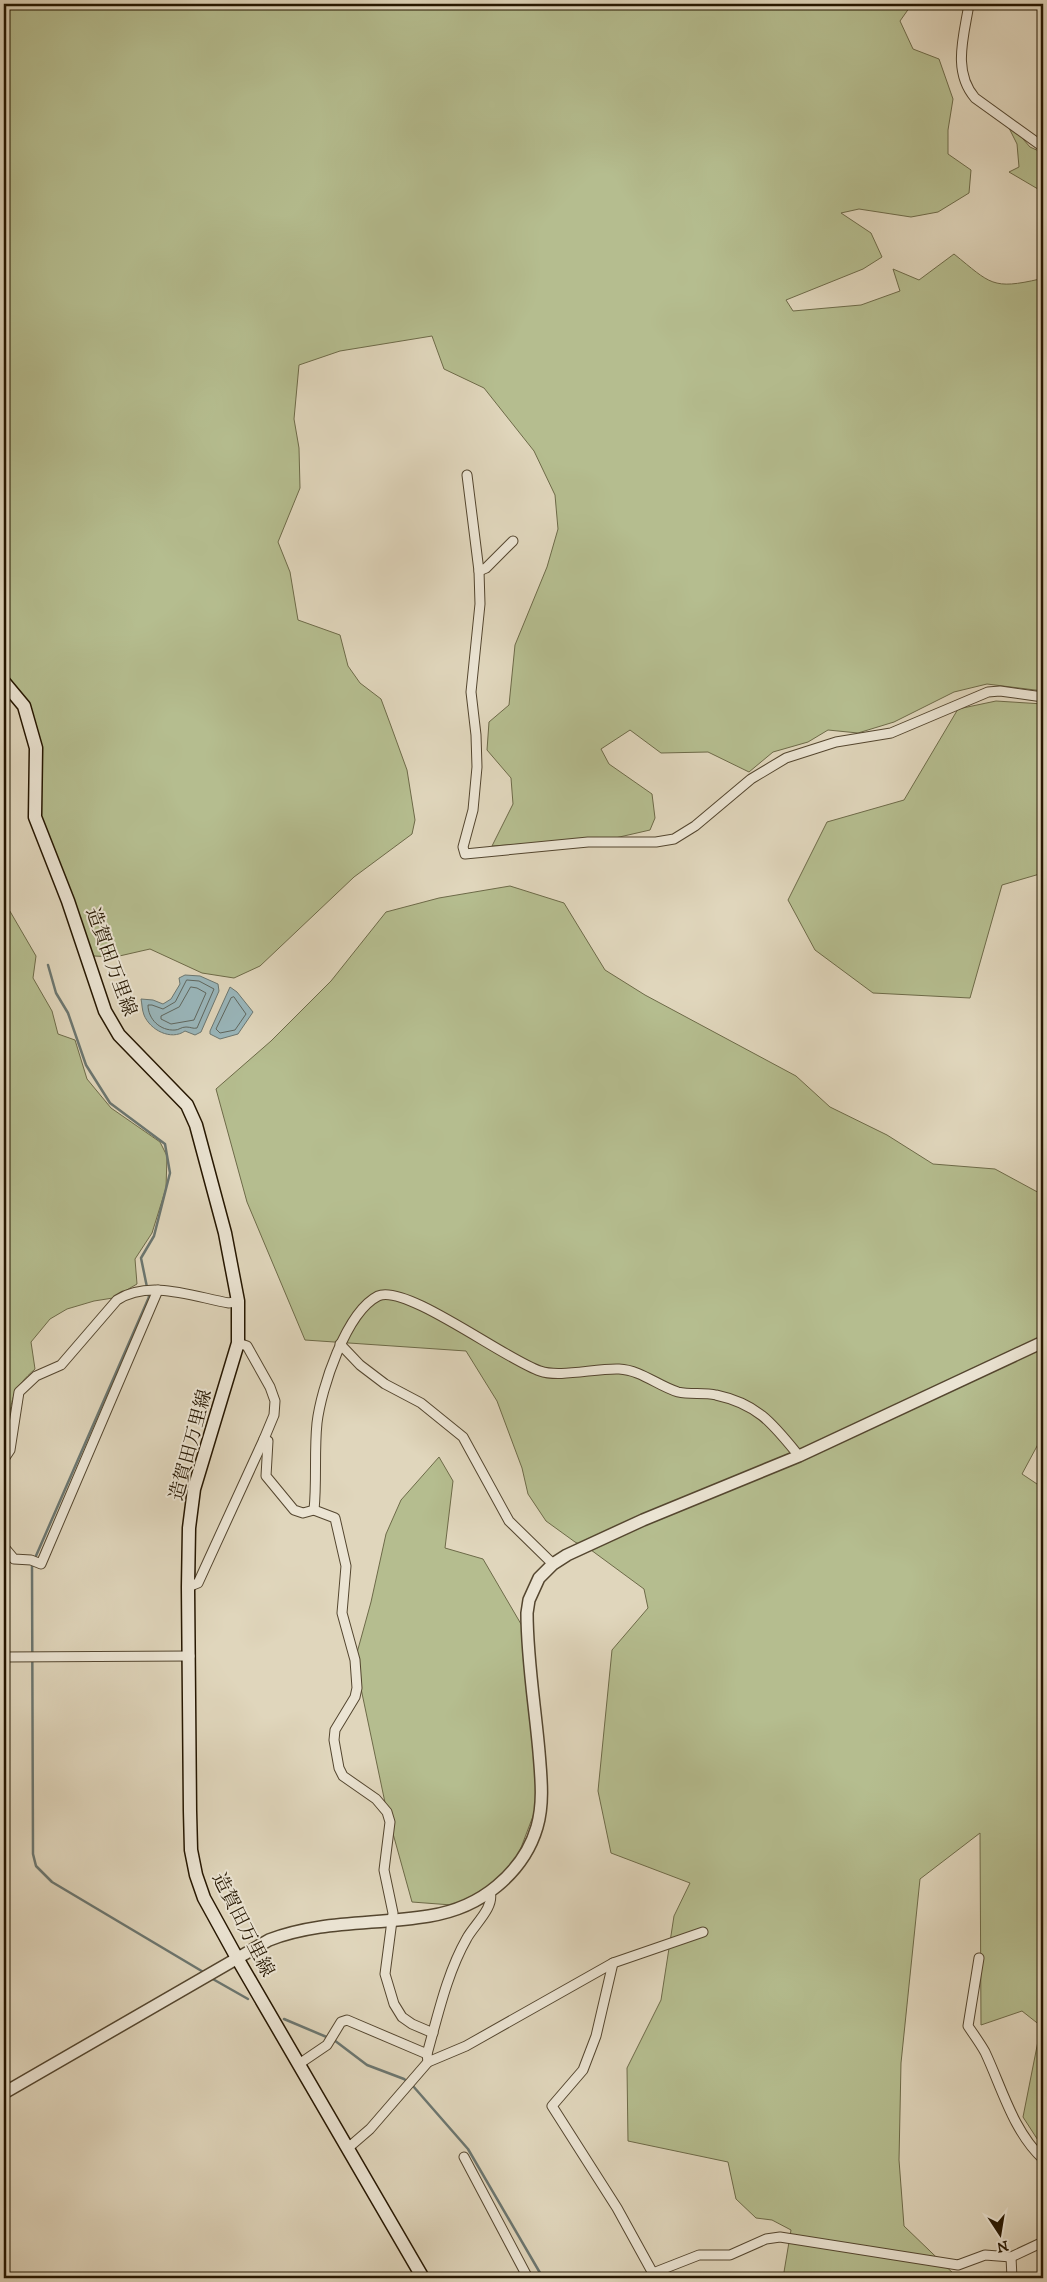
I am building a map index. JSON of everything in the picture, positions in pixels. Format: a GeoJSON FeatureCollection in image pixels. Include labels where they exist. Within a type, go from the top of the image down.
{"type":"FeatureCollection","features":[{"type":"Feature","properties":{"kind":"main road","name":"造賀田万里線"},"geometry":{"type":"LineString","coordinates":[[4,682],[24,706],[36,748],[35,817],[68,901],[105,1010],[119,1035],[187,1105],[196,1124],[225,1233],[238,1301],[238,1343],[194,1489],[189,1528],[191,1850],[196,1875],[204,1898],[237,1958],[423,2278]]}},
{"type":"Feature","properties":{"kind":"street"},"geometry":{"type":"LineString","coordinates":[[969,4],[961,54],[962,73],[966,88],[975,98],[1043,147]]}},
{"type":"Feature","properties":{"kind":"street"},"geometry":{"type":"LineString","coordinates":[[467,475],[479,571],[479,618],[471,692],[476,735],[476,767],[473,810],[463,847],[464,854],[588,842],[656,842],[674,839],[695,826],[751,779],[786,758],[836,742],[891,733],[988,692],[1000,691],[1043,697]]}},
{"type":"Feature","properties":{"kind":"street"},"geometry":{"type":"LineString","coordinates":[[479,571],[486,568],[513,541]]}},
{"type":"Feature","properties":{"kind":"street"},"geometry":{"type":"LineString","coordinates":[[4,1547],[14,1559],[31,1560],[41,1564],[158,1290]]}},
{"type":"Feature","properties":{"kind":"street"},"geometry":{"type":"LineString","coordinates":[[4,1458],[10,1450],[20,1392],[36,1376],[61,1365],[117,1300],[139,1291],[158,1290],[229,1303],[238,1301]]}},
{"type":"Feature","properties":{"kind":"street"},"geometry":{"type":"LineString","coordinates":[[314,1510],[317,1481],[317,1422],[326,1380],[340,1344],[354,1320],[371,1301],[379,1296],[388,1294],[402,1296],[422,1304],[517,1362],[541,1372],[553,1374],[595,1369],[634,1371],[679,1392],[714,1394],[737,1401],[753,1408],[772,1422],[799,1456]]}},
{"type":"Feature","properties":{"kind":"street"},"geometry":{"type":"LineString","coordinates":[[4,2093],[237,1958],[286,1934],[349,1923],[421,1918],[465,1906],[490,1892],[518,1864],[530,1844],[540,1816],[541,1782],[527,1613],[533,1589],[539,1578],[553,1564],[566,1555],[642,1520],[799,1456],[1043,1342]]}},
{"type":"Feature","properties":{"kind":"street"},"geometry":{"type":"LineString","coordinates":[[188,1587],[198,1583],[274,1415],[275,1401],[270,1387],[246,1346],[238,1343]]}},
{"type":"Feature","properties":{"kind":"street"},"geometry":{"type":"LineString","coordinates":[[340,1344],[360,1365],[386,1384],[421,1403],[463,1437],[509,1521],[553,1564]]}},
{"type":"Feature","properties":{"kind":"street"},"geometry":{"type":"LineString","coordinates":[[264,1439],[268,1441],[269,1447],[266,1459],[266,1476],[294,1510],[303,1513],[314,1510],[335,1518],[346,1566],[342,1613],[355,1660],[358,1688],[355,1697],[335,1730],[334,1740],[339,1768],[343,1776],[376,1799],[387,1812],[390,1822],[384,1870],[393,1913],[385,1974],[388,1989],[402,2017],[412,2024],[433,2033]]}},
{"type":"Feature","properties":{"kind":"street"},"geometry":{"type":"LineString","coordinates":[[4,1657],[190,1656]]}},
{"type":"Feature","properties":{"kind":"street"},"geometry":{"type":"LineString","coordinates":[[348,2148],[370,2129],[428,2058],[447,1984],[463,1945],[491,1902],[490,1892]]}},
{"type":"Feature","properties":{"kind":"street"},"geometry":{"type":"LineString","coordinates":[[299,2064],[327,2046],[341,2022],[347,2020],[428,2058],[466,2046],[613,1963],[704,1932]]}},
{"type":"Feature","properties":{"kind":"street"},"geometry":{"type":"LineString","coordinates":[[979,1958],[968,2026],[984,2051],[1014,2119],[1032,2148],[1043,2159]]}},
{"type":"Feature","properties":{"kind":"street"},"geometry":{"type":"LineString","coordinates":[[613,1963],[596,2036],[583,2070],[552,2106],[617,2208],[654,2276],[699,2255],[730,2254],[766,2239],[780,2237],[958,2265],[985,2255],[1011,2257],[1043,2242]]}},
{"type":"Feature","properties":{"kind":"street"},"geometry":{"type":"LineString","coordinates":[[464,2157],[528,2278]]}},
{"type":"Feature","properties":{"kind":"street"},"geometry":{"type":"LineString","coordinates":[[1011,2257],[1012,2278]]}},
{"type":"Feature","properties":{"kind":"green space"},"geometry":{"type":"Polygon","coordinates":[[[4,4],[912,4],[900,21],[913,49],[939,59],[953,99],[948,130],[948,154],[971,170],[969,193],[938,212],[911,217],[859,209],[841,213],[871,233],[882,257],[863,269],[786,300],[793,311],[861,305],[900,291],[893,269],[919,280],[954,254],[976,272],[993,282],[1012,284],[1040,279],[1043,281],[1043,691],[987,684],[954,692],[894,722],[858,733],[828,730],[808,742],[773,752],[749,772],[708,752],[661,753],[630,730],[601,749],[609,764],[652,794],[655,818],[650,830],[615,838],[492,846],[513,804],[511,778],[487,750],[489,722],[509,705],[515,645],[547,567],[558,529],[555,495],[534,451],[484,388],[444,369],[432,336],[340,351],[299,365],[294,419],[299,448],[300,488],[278,542],[290,572],[298,620],[340,635],[348,666],[360,683],[381,699],[407,770],[415,820],[412,834],[354,877],[260,966],[234,978],[202,973],[150,949],[115,957],[94,956],[88,948],[40,816],[28,704],[4,675],[4,4]]]}},
{"type":"Feature","properties":{"kind":"green space"},"geometry":{"type":"Polygon","coordinates":[[[1009,128],[1017,132],[1030,147],[1043,153],[1043,192],[1009,172],[1019,167],[1017,144],[1009,128]]]}},
{"type":"Feature","properties":{"kind":"green space"},"geometry":{"type":"Polygon","coordinates":[[[996,701],[1043,704],[1043,873],[1002,885],[970,998],[873,993],[815,950],[788,900],[827,822],[904,800],[958,709],[996,701]]]}},
{"type":"Feature","properties":{"kind":"green space"},"geometry":{"type":"Polygon","coordinates":[[[510,886],[564,903],[605,970],[645,995],[796,1076],[830,1107],[887,1135],[933,1164],[995,1169],[1043,1195],[1043,1435],[1022,1474],[1043,1488],[1043,2148],[1023,2117],[1041,2026],[1022,2011],[981,2025],[980,1833],[920,1879],[901,2063],[899,2160],[904,2226],[958,2278],[783,2278],[791,2230],[772,2220],[756,2218],[736,2199],[728,2162],[628,2141],[627,2068],[661,2000],[674,1916],[690,1883],[611,1853],[598,1791],[612,1650],[648,1608],[644,1589],[591,1550],[575,1542],[546,1521],[528,1494],[522,1468],[497,1401],[466,1351],[305,1340],[247,1202],[216,1089],[271,1041],[331,981],[386,912],[439,898],[510,886]]]}},
{"type":"Feature","properties":{"kind":"green space"},"geometry":{"type":"Polygon","coordinates":[[[4,901],[36,956],[33,978],[52,1011],[58,1034],[75,1040],[87,1079],[111,1108],[160,1142],[167,1156],[166,1188],[152,1233],[135,1259],[137,1284],[113,1298],[94,1301],[67,1309],[50,1319],[31,1342],[35,1369],[22,1382],[15,1393],[9,1424],[4,1424],[4,901]]]}},
{"type":"Feature","properties":{"kind":"green space"},"geometry":{"type":"Polygon","coordinates":[[[439,1457],[453,1481],[445,1548],[483,1559],[528,1636],[541,1795],[511,1874],[465,1906],[412,1902],[387,1812],[355,1660],[371,1602],[386,1534],[401,1500],[439,1457]]]}},
{"type":"Feature","properties":{"kind":"water"},"geometry":{"type":"Polygon","coordinates":[[[185,975],[200,976],[218,984],[219,991],[201,1032],[195,1035],[185,1031],[174,1035],[167,1034],[156,1029],[147,1020],[143,1013],[141,999],[153,1000],[163,1004],[171,999],[180,984],[179,978],[185,975]]]}},
{"type":"Feature","properties":{"kind":"water"},"geometry":{"type":"Polygon","coordinates":[[[230,987],[237,992],[253,1012],[238,1034],[220,1039],[210,1034],[210,1031],[230,987]]]}},
{"type":"Feature","properties":{"kind":"waterway"},"geometry":{"type":"LineString","coordinates":[[48,965],[56,993],[68,1013],[86,1065],[110,1103],[165,1144],[170,1173],[154,1236],[141,1258],[149,1297],[32,1565],[33,1854],[36,1866],[52,1882],[205,1973]]}},
{"type":"Feature","properties":{"kind":"waterway"},"geometry":{"type":"LineString","coordinates":[[211,1978],[248,1999]]}},
{"type":"Feature","properties":{"kind":"waterway"},"geometry":{"type":"LineString","coordinates":[[284,2019],[329,2038]]}},
{"type":"Feature","properties":{"kind":"waterway"},"geometry":{"type":"LineString","coordinates":[[334,2040],[367,2065],[404,2079],[413,2086],[468,2149],[543,2278]]}}]}
